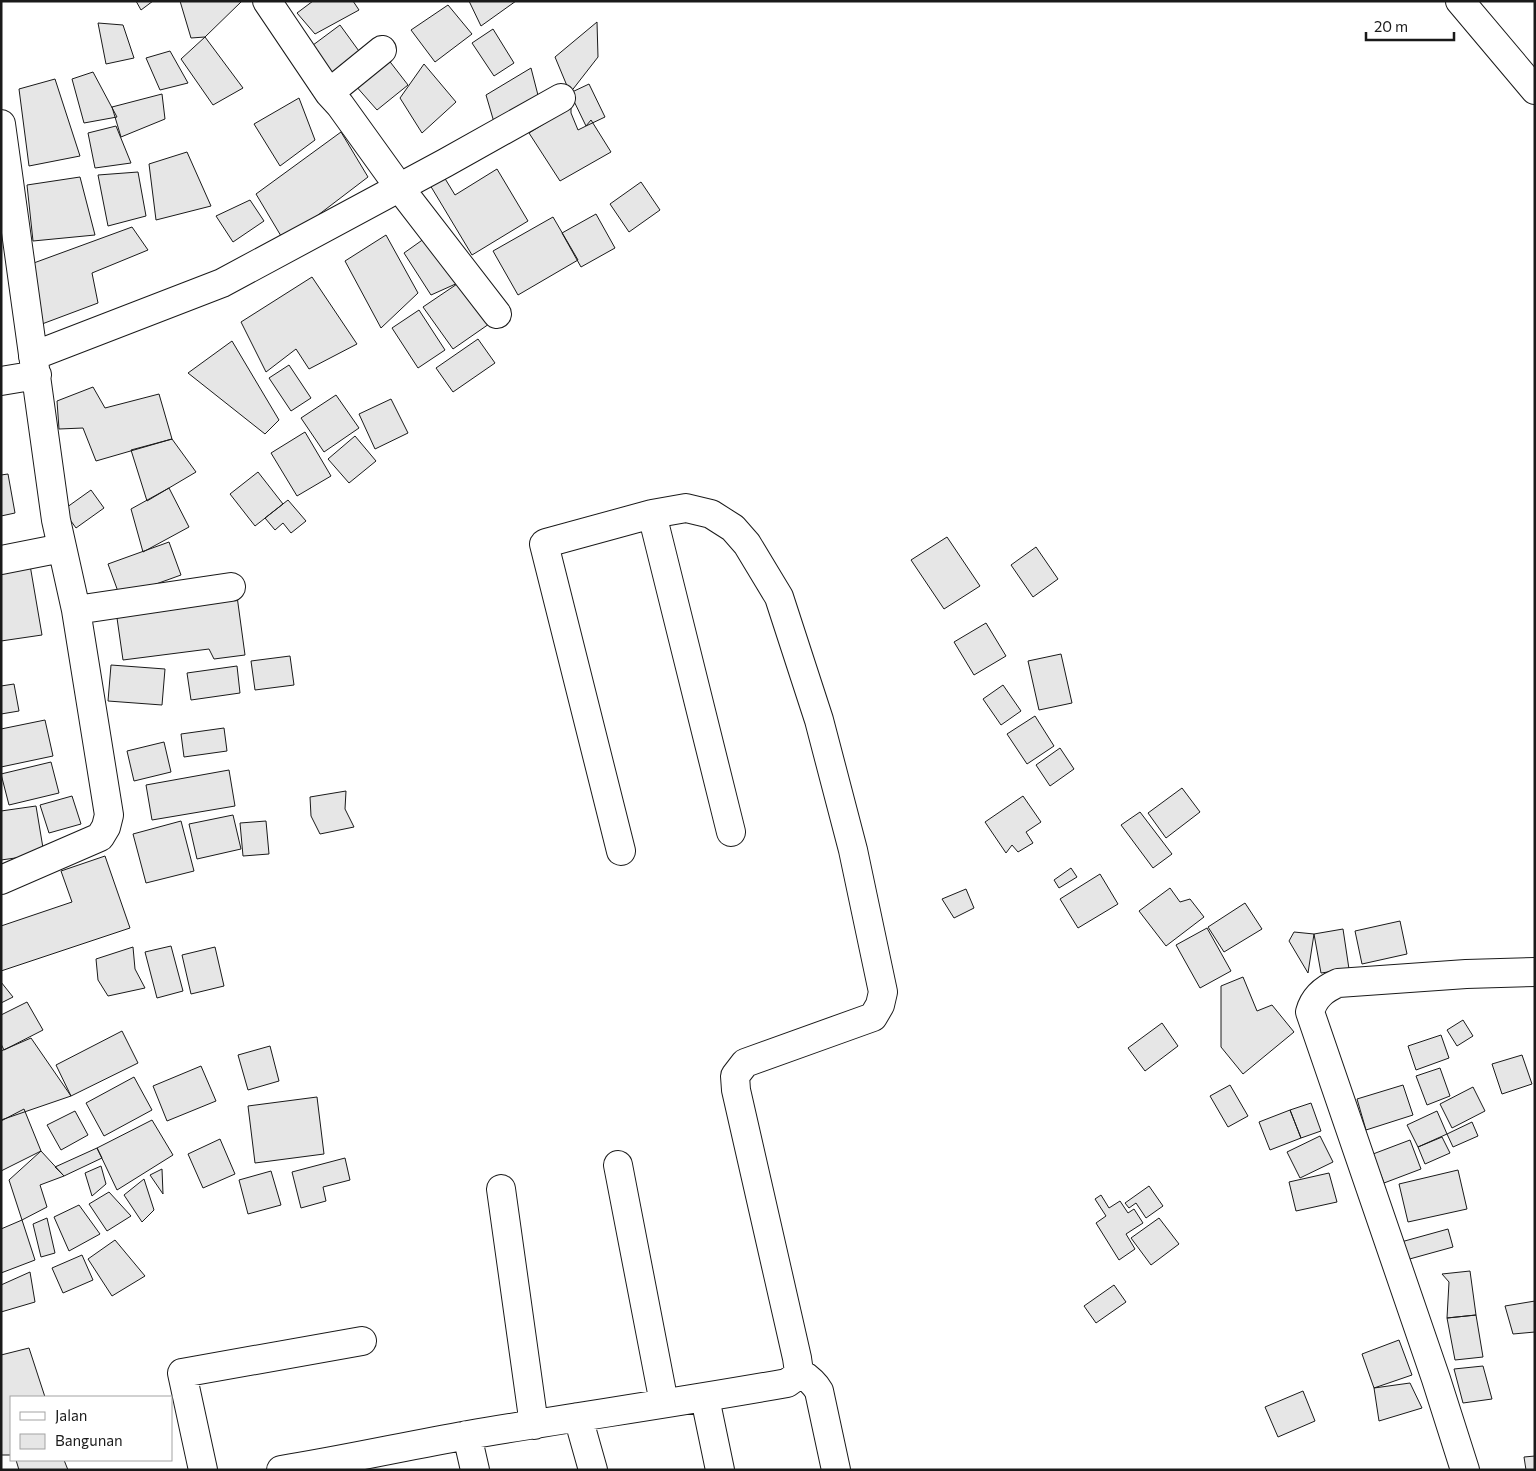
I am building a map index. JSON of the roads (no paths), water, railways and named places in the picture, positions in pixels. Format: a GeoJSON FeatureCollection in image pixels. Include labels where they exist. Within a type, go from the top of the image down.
{"type":"FeatureCollection","features":[{"type":"Feature","properties":{"kind":"street"},"geometry":{"type":"LineString","coordinates":[[267,1],[330,93],[399,187],[497,314]]}},
{"type":"Feature","properties":{"kind":"street"},"geometry":{"type":"LineString","coordinates":[[1460,1],[1535,90]]}},
{"type":"Feature","properties":{"kind":"street"},"geometry":{"type":"LineString","coordinates":[[330,93],[382,50]]}},
{"type":"Feature","properties":{"kind":"street"},"geometry":{"type":"LineString","coordinates":[[1,380],[222,283],[561,98]]}},
{"type":"Feature","properties":{"kind":"street"},"geometry":{"type":"LineString","coordinates":[[1,124],[56,520],[76,610],[109,815],[106,827],[100,837],[1,880]]}},
{"type":"Feature","properties":{"kind":"street"},"geometry":{"type":"LineString","coordinates":[[281,1470],[348,1464],[468,1435],[705,1398],[787,1383],[798,1372],[795,1349],[736,1090],[736,1076],[745,1063],[873,1018],[880,1006],[883,992],[853,850],[819,720],[779,597],[747,544],[733,528],[711,514],[686,508],[652,514],[544,544],[621,851]]}},
{"type":"Feature","properties":{"kind":"street"},"geometry":{"type":"LineString","coordinates":[[652,514],[731,832]]}},
{"type":"Feature","properties":{"kind":"street"},"geometry":{"type":"LineString","coordinates":[[1,560],[62,548]]}},
{"type":"Feature","properties":{"kind":"street"},"geometry":{"type":"LineString","coordinates":[[76,610],[231,587]]}},
{"type":"Feature","properties":{"kind":"street"},"geometry":{"type":"LineString","coordinates":[[1465,1470],[1436,1379],[1310,1012],[1312,1002],[1326,988],[1338,983],[1466,974],[1535,972]]}},
{"type":"Feature","properties":{"kind":"street"},"geometry":{"type":"LineString","coordinates":[[618,1165],[664,1403]]}},
{"type":"Feature","properties":{"kind":"street"},"geometry":{"type":"LineString","coordinates":[[501,1190],[534,1425]]}},
{"type":"Feature","properties":{"kind":"street"},"geometry":{"type":"LineString","coordinates":[[203,1470],[182,1373],[362,1341]]}},
{"type":"Feature","properties":{"kind":"street"},"geometry":{"type":"LineString","coordinates":[[798,1372],[809,1378],[819,1391],[836,1470]]}},
{"type":"Feature","properties":{"kind":"street"},"geometry":{"type":"LineString","coordinates":[[705,1398],[720,1470]]}},
{"type":"Feature","properties":{"kind":"street"},"geometry":{"type":"LineString","coordinates":[[578,1417],[593,1470]]}},
{"type":"Feature","properties":{"kind":"street"},"geometry":{"type":"LineString","coordinates":[[468,1435],[475,1470]]}}]}
